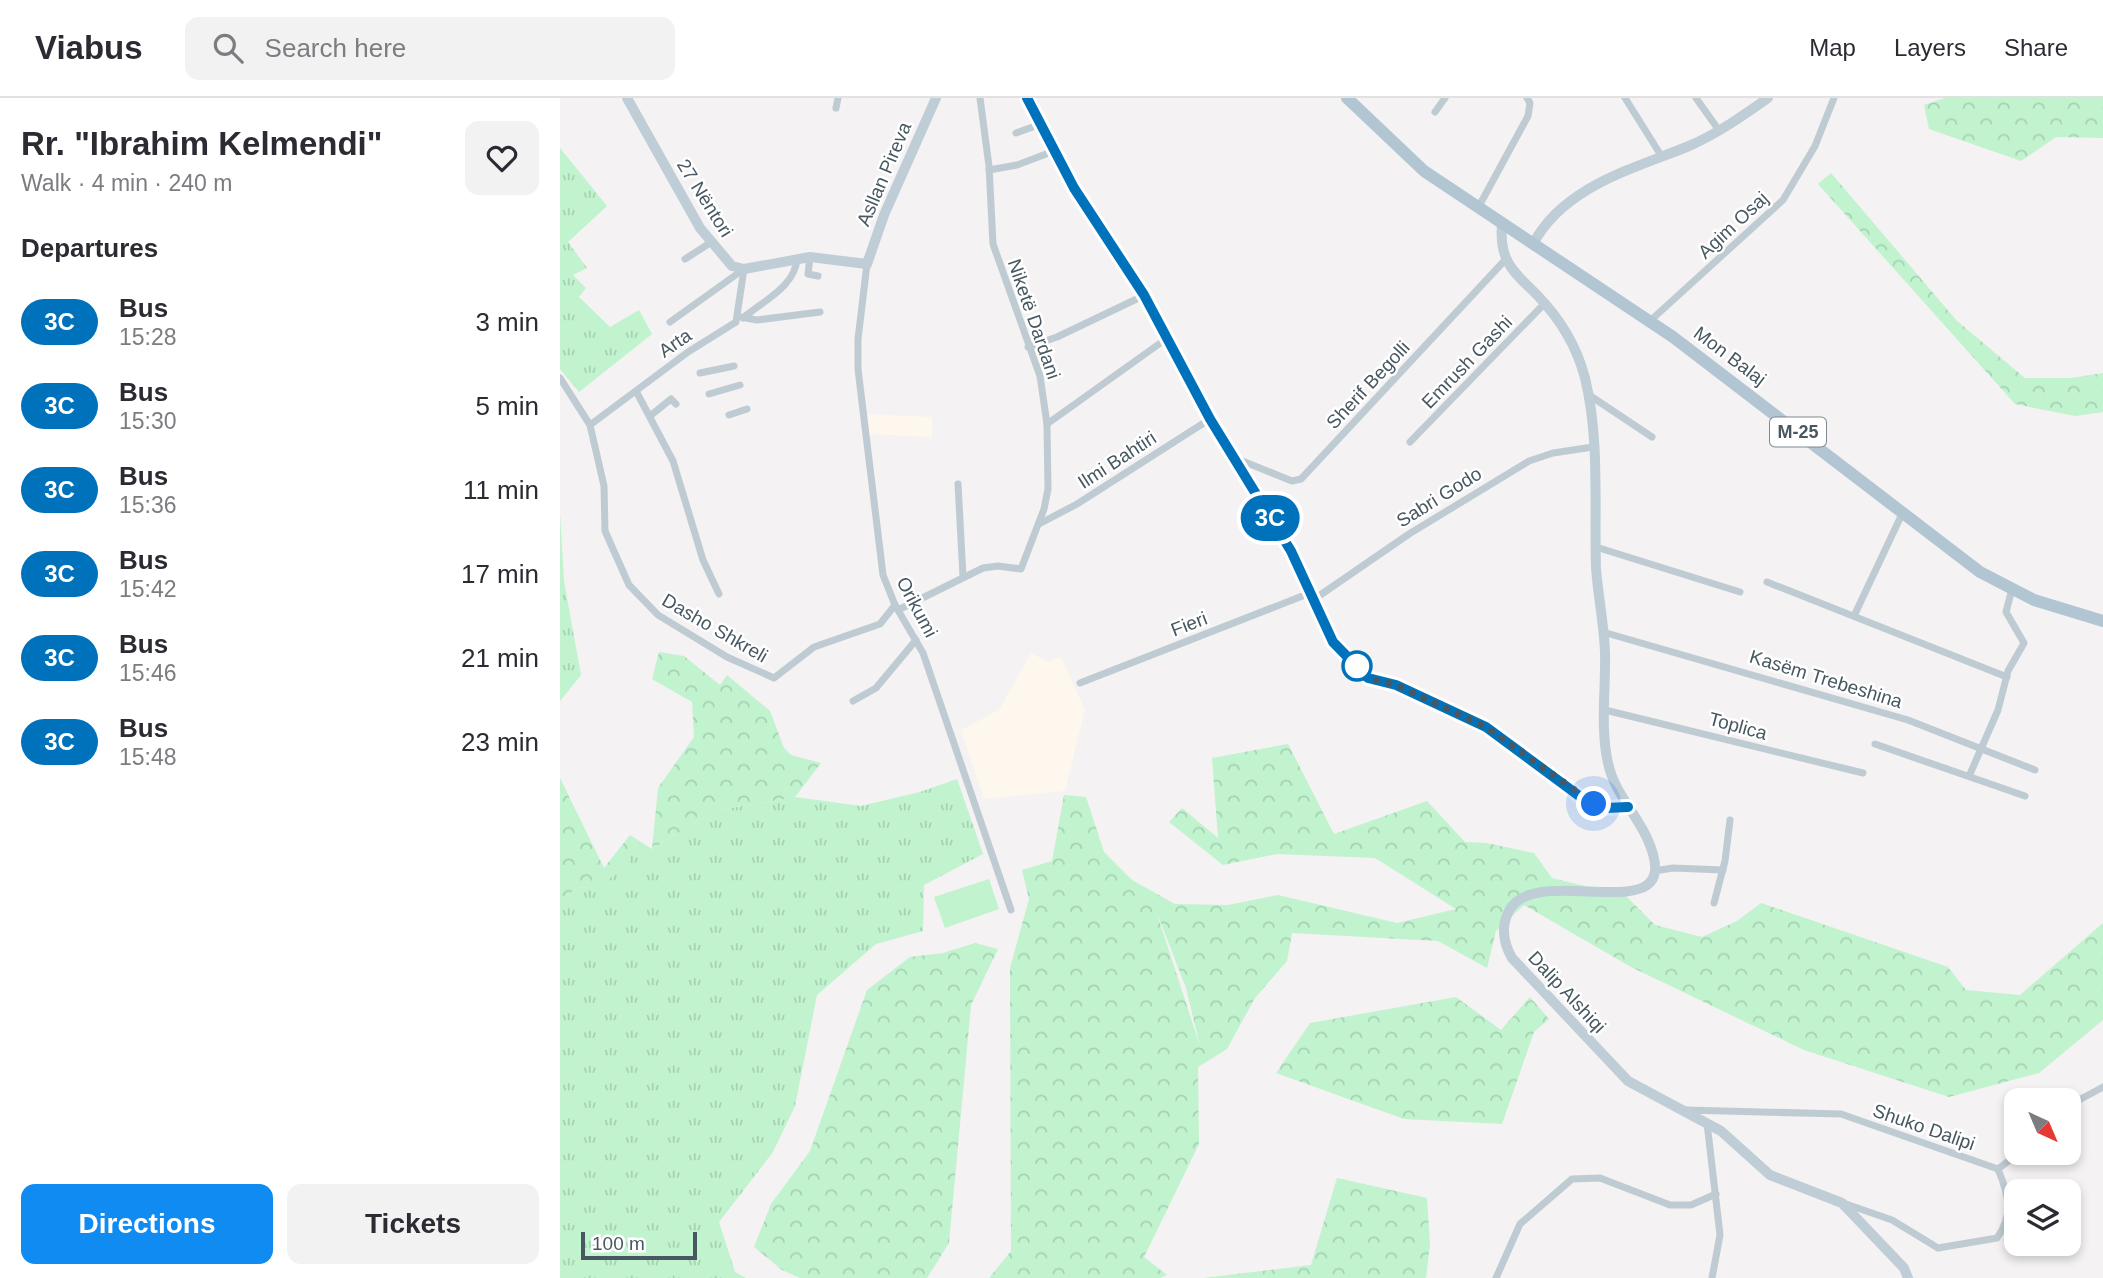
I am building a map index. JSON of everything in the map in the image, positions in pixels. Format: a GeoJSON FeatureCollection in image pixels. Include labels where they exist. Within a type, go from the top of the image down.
{"type":"FeatureCollection","features":[{"type":"Feature","properties":{"kind":"main road","name":"Mon Balaj"},"geometry":{"type":"LineString","coordinates":[[1347,98],[1424,171],[1650,321],[1980,572],[2034,600],[2103,621]]}},
{"type":"Feature","properties":{"kind":"street","name":"27 Nëntori"},"geometry":{"type":"LineString","coordinates":[[627,98],[710,243],[727,263],[744,269]]}},
{"type":"Feature","properties":{"kind":"street"},"geometry":{"type":"LineString","coordinates":[[836,108],[838,98]]}},
{"type":"Feature","properties":{"kind":"street","name":"Asllan Pireva"},"geometry":{"type":"LineString","coordinates":[[867,264],[884,215],[936,98]]}},
{"type":"Feature","properties":{"kind":"street","name":"Niketë Dardani"},"geometry":{"type":"LineString","coordinates":[[963,576],[990,567],[1021,569],[1039,524],[1048,489],[1047,424],[1040,376],[993,244],[989,170],[980,98]]}},
{"type":"Feature","properties":{"kind":"street"},"geometry":{"type":"LineString","coordinates":[[1027,98],[1080,198],[1144,295],[1210,419],[1291,551],[1333,642],[1368,678],[1396,685],[1486,727],[1594,804],[1606,808],[1628,807]]}},
{"type":"Feature","properties":{"kind":"street"},"geometry":{"type":"LineString","coordinates":[[1435,112],[1445,98]]}},
{"type":"Feature","properties":{"kind":"street"},"geometry":{"type":"LineString","coordinates":[[1478,209],[1528,116],[1530,103],[1527,98]]}},
{"type":"Feature","properties":{"kind":"street"},"geometry":{"type":"LineString","coordinates":[[1625,98],[1662,157]]}},
{"type":"Feature","properties":{"kind":"street"},"geometry":{"type":"LineString","coordinates":[[1696,98],[1718,129]]}},
{"type":"Feature","properties":{"kind":"street"},"geometry":{"type":"LineString","coordinates":[[1533,244],[1557,215],[1597,183],[1692,145],[1768,98]]}},
{"type":"Feature","properties":{"kind":"street","name":"Agim Osaj"},"geometry":{"type":"LineString","coordinates":[[1650,321],[1783,200],[1815,146],[1835,98]]}},
{"type":"Feature","properties":{"kind":"street"},"geometry":{"type":"LineString","coordinates":[[1016,133],[1041,124]]}},
{"type":"Feature","properties":{"kind":"street"},"geometry":{"type":"LineString","coordinates":[[989,170],[1017,165],[1054,151]]}},
{"type":"Feature","properties":{"kind":"street"},"geometry":{"type":"LineString","coordinates":[[1502,224],[1506,259],[1545,303],[1572,344],[1588,394],[1603,632],[1607,761],[1612,777],[1648,840],[1654,871],[1673,868],[1723,870]]}},
{"type":"Feature","properties":{"kind":"street"},"geometry":{"type":"LineString","coordinates":[[685,259],[710,243]]}},
{"type":"Feature","properties":{"kind":"street"},"geometry":{"type":"LineString","coordinates":[[810,257],[808,274],[818,276]]}},
{"type":"Feature","properties":{"kind":"street"},"geometry":{"type":"LineString","coordinates":[[670,322],[744,269],[810,257],[867,264]]}},
{"type":"Feature","properties":{"kind":"street","name":"Arta"},"geometry":{"type":"LineString","coordinates":[[590,425],[785,285],[796,271],[797,258]]}},
{"type":"Feature","properties":{"kind":"street","name":"Sherif Begolli"},"geometry":{"type":"LineString","coordinates":[[1234,458],[1292,481],[1301,479],[1506,259]]}},
{"type":"Feature","properties":{"kind":"street","name":"Orikumi"},"geometry":{"type":"LineString","coordinates":[[867,264],[858,369],[878,554],[885,584],[916,640],[1011,910]]}},
{"type":"Feature","properties":{"kind":"street"},"geometry":{"type":"LineString","coordinates":[[744,269],[741,317],[757,320],[820,312]]}},
{"type":"Feature","properties":{"kind":"street"},"geometry":{"type":"LineString","coordinates":[[1028,347],[1057,337],[1144,295]]}},
{"type":"Feature","properties":{"kind":"street","name":"Emrush Gashi"},"geometry":{"type":"LineString","coordinates":[[1410,442],[1545,303]]}},
{"type":"Feature","properties":{"kind":"street"},"geometry":{"type":"LineString","coordinates":[[1047,424],[1167,339]]}},
{"type":"Feature","properties":{"kind":"street"},"geometry":{"type":"LineString","coordinates":[[700,373],[734,366]]}},
{"type":"Feature","properties":{"kind":"street"},"geometry":{"type":"LineString","coordinates":[[560,378],[590,425]]}},
{"type":"Feature","properties":{"kind":"street"},"geometry":{"type":"LineString","coordinates":[[709,394],[740,385]]}},
{"type":"Feature","properties":{"kind":"street"},"geometry":{"type":"LineString","coordinates":[[636,391],[673,461],[704,560],[719,594]]}},
{"type":"Feature","properties":{"kind":"street"},"geometry":{"type":"LineString","coordinates":[[1588,394],[1653,437]]}},
{"type":"Feature","properties":{"kind":"street"},"geometry":{"type":"LineString","coordinates":[[650,416],[671,399],[676,404]]}},
{"type":"Feature","properties":{"kind":"street"},"geometry":{"type":"LineString","coordinates":[[729,415],[747,409]]}},
{"type":"Feature","properties":{"kind":"street","name":"Ilmi Bahtiri"},"geometry":{"type":"LineString","coordinates":[[1039,524],[1077,505],[1210,419]]}},
{"type":"Feature","properties":{"kind":"street","name":"Dasho Shkreli"},"geometry":{"type":"LineString","coordinates":[[590,425],[604,486],[605,531],[629,585],[658,615],[727,657],[768,676],[778,677],[814,647],[880,624],[897,607]]}},
{"type":"Feature","properties":{"kind":"street","name":"Sabri Godo"},"geometry":{"type":"LineString","coordinates":[[1311,597],[1529,461],[1553,453],[1593,447]]}},
{"type":"Feature","properties":{"kind":"street"},"geometry":{"type":"LineString","coordinates":[[897,607],[963,576],[958,484]]}},
{"type":"Feature","properties":{"kind":"street"},"geometry":{"type":"LineString","coordinates":[[1853,616],[1902,514]]}},
{"type":"Feature","properties":{"kind":"street"},"geometry":{"type":"LineString","coordinates":[[1596,547],[1740,592]]}},
{"type":"Feature","properties":{"kind":"street"},"geometry":{"type":"LineString","coordinates":[[1767,582],[2007,677]]}},
{"type":"Feature","properties":{"kind":"street"},"geometry":{"type":"LineString","coordinates":[[1970,774],[1998,710],[2007,677],[2024,643],[2006,612],[2012,589]]}},
{"type":"Feature","properties":{"kind":"street","name":"Fieri"},"geometry":{"type":"LineString","coordinates":[[1080,683],[1311,597]]}},
{"type":"Feature","properties":{"kind":"street","name":"Kasëm Trebeshina"},"geometry":{"type":"LineString","coordinates":[[1603,632],[1908,720],[2035,769]]}},
{"type":"Feature","properties":{"kind":"street"},"geometry":{"type":"LineString","coordinates":[[853,701],[876,688],[916,640]]}},
{"type":"Feature","properties":{"kind":"street","name":"Toplica"},"geometry":{"type":"LineString","coordinates":[[1605,710],[1863,773]]}},
{"type":"Feature","properties":{"kind":"street"},"geometry":{"type":"LineString","coordinates":[[1875,744],[1970,774],[2025,796]]}},
{"type":"Feature","properties":{"kind":"street"},"geometry":{"type":"LineString","coordinates":[[1714,903],[1723,870],[1730,820]]}},
{"type":"Feature","properties":{"kind":"street","name":"Dalip Alshiqi"},"geometry":{"type":"LineString","coordinates":[[1654,871],[1647,886],[1632,893],[1552,890],[1521,896],[1509,911],[1504,936],[1512,958],[1628,1081],[1721,1131],[1770,1175],[1842,1203],[1906,1273],[1917,1278]]}},
{"type":"Feature","properties":{"kind":"street"},"geometry":{"type":"LineString","coordinates":[[2081,1099],[2103,1087]]}},
{"type":"Feature","properties":{"kind":"street","name":"Shuko Dalipi"},"geometry":{"type":"LineString","coordinates":[[1683,1111],[1841,1114],[1998,1169]]}},
{"type":"Feature","properties":{"kind":"street"},"geometry":{"type":"LineString","coordinates":[[1707,1124],[1720,1235],[1712,1278]]}},
{"type":"Feature","properties":{"kind":"street"},"geometry":{"type":"LineString","coordinates":[[1842,1203],[1892,1220],[1938,1248],[1997,1238],[2009,1222],[2006,1190],[1998,1169],[2004,1165]]}},
{"type":"Feature","properties":{"kind":"street"},"geometry":{"type":"LineString","coordinates":[[1496,1278],[1520,1224],[1572,1179],[1600,1178],[1670,1205],[1691,1205],[1716,1194]]}},
{"type":"Feature","properties":{"kind":"shaded area"},"geometry":{"type":"Polygon","coordinates":[[[865,414],[932,417],[932,437],[867,434],[865,414]]]}},
{"type":"Feature","properties":{"kind":"shaded area"},"geometry":{"type":"Polygon","coordinates":[[[1031,653],[1048,662],[1061,657],[1085,710],[1065,791],[984,799],[961,730],[999,710],[1031,653]]]}},
{"type":"Feature","properties":{"kind":"green space"},"geometry":{"type":"Polygon","coordinates":[[[1945,98],[2103,98],[2103,138],[2056,137],[2021,161],[1929,129],[1924,105],[1945,98]]]}},
{"type":"Feature","properties":{"kind":"green space"},"geometry":{"type":"Polygon","coordinates":[[[560,148],[607,206],[568,242],[587,268],[573,275],[586,288],[579,297],[610,327],[639,310],[652,334],[579,392],[560,369],[560,148]]]}},
{"type":"Feature","properties":{"kind":"green space"},"geometry":{"type":"Polygon","coordinates":[[[1831,173],[1957,321],[2025,378],[2071,378],[2103,373],[2103,412],[2075,416],[2015,404],[1818,184],[1831,173]]]}},
{"type":"Feature","properties":{"kind":"green space"},"geometry":{"type":"Polygon","coordinates":[[[560,513],[564,581],[581,675],[560,701],[560,513]]]}},
{"type":"Feature","properties":{"kind":"green space"},"geometry":{"type":"Polygon","coordinates":[[[659,652],[684,656],[720,685],[727,675],[770,711],[784,748],[791,755],[821,763],[795,797],[714,811],[652,849],[658,788],[694,737],[692,702],[652,679],[659,652]]]}},
{"type":"Feature","properties":{"kind":"green space"},"geometry":{"type":"Polygon","coordinates":[[[1288,744],[1334,834],[1427,801],[1465,842],[1486,843],[1534,853],[1552,878],[1626,896],[1655,925],[1702,937],[1737,921],[1761,903],[1948,967],[1966,990],[2020,995],[2103,923],[2103,1020],[2039,1073],[1949,1097],[1804,1050],[1631,967],[1524,905],[1496,931],[1487,968],[1438,941],[1292,933],[1287,961],[1255,998],[1227,1049],[1198,1067],[1199,1144],[1144,1257],[1167,1275],[1160,1278],[989,1278],[1011,1251],[1010,968],[1029,899],[1022,870],[1052,861],[1064,795],[1086,797],[1104,852],[1132,880],[1175,904],[1228,905],[1278,895],[1397,923],[1456,909],[1375,858],[1277,854],[1223,865],[1169,822],[1182,808],[1218,838],[1212,758],[1288,744]],[[1157,913],[1200,1046],[1186,988],[1157,913]]]}},
{"type":"Feature","properties":{"kind":"green space"},"geometry":{"type":"Polygon","coordinates":[[[560,778],[604,868],[630,835],[636,845],[627,866],[597,887],[577,888],[560,901],[560,778]]]}},
{"type":"Feature","properties":{"kind":"green space"},"geometry":{"type":"Polygon","coordinates":[[[957,779],[983,854],[924,885],[923,931],[876,944],[817,995],[795,1106],[773,1152],[719,1222],[735,1272],[746,1278],[560,1278],[560,901],[577,888],[597,887],[636,845],[630,835],[652,849],[714,811],[795,797],[861,806],[920,792],[957,779]]]}},
{"type":"Feature","properties":{"kind":"green space"},"geometry":{"type":"Polygon","coordinates":[[[989,879],[999,909],[945,928],[934,897],[989,879]]]}},
{"type":"Feature","properties":{"kind":"green space"},"geometry":{"type":"Polygon","coordinates":[[[975,943],[998,949],[971,1005],[949,1243],[927,1278],[800,1278],[782,1270],[754,1247],[771,1204],[810,1151],[867,990],[910,957],[943,953],[975,943]]]}},
{"type":"Feature","properties":{"kind":"green space"},"geometry":{"type":"Polygon","coordinates":[[[1456,997],[1501,1030],[1530,997],[1549,1019],[1534,1032],[1502,1124],[1404,1119],[1276,1073],[1310,1023],[1456,997]]]}},
{"type":"Feature","properties":{"kind":"green space"},"geometry":{"type":"Polygon","coordinates":[[[1337,1178],[1427,1198],[1430,1244],[1426,1278],[1203,1278],[1311,1265],[1337,1178]]]}},
{"type":"Feature","properties":{"kind":"bus line","name":"3C"},"geometry":{"type":"LineString","coordinates":[[1027,98],[1074,188],[1128,268],[1210,419],[1291,551],[1326,632],[1333,642],[1368,678],[1396,685],[1486,727],[1582,798],[1606,808],[1628,807]]}},
{"type":"Feature","properties":{"kind":"route"},"geometry":{"type":"LineString","coordinates":[[1357,666],[1368,678],[1396,685],[1486,727],[1567,788],[1594,804]]}}]}
